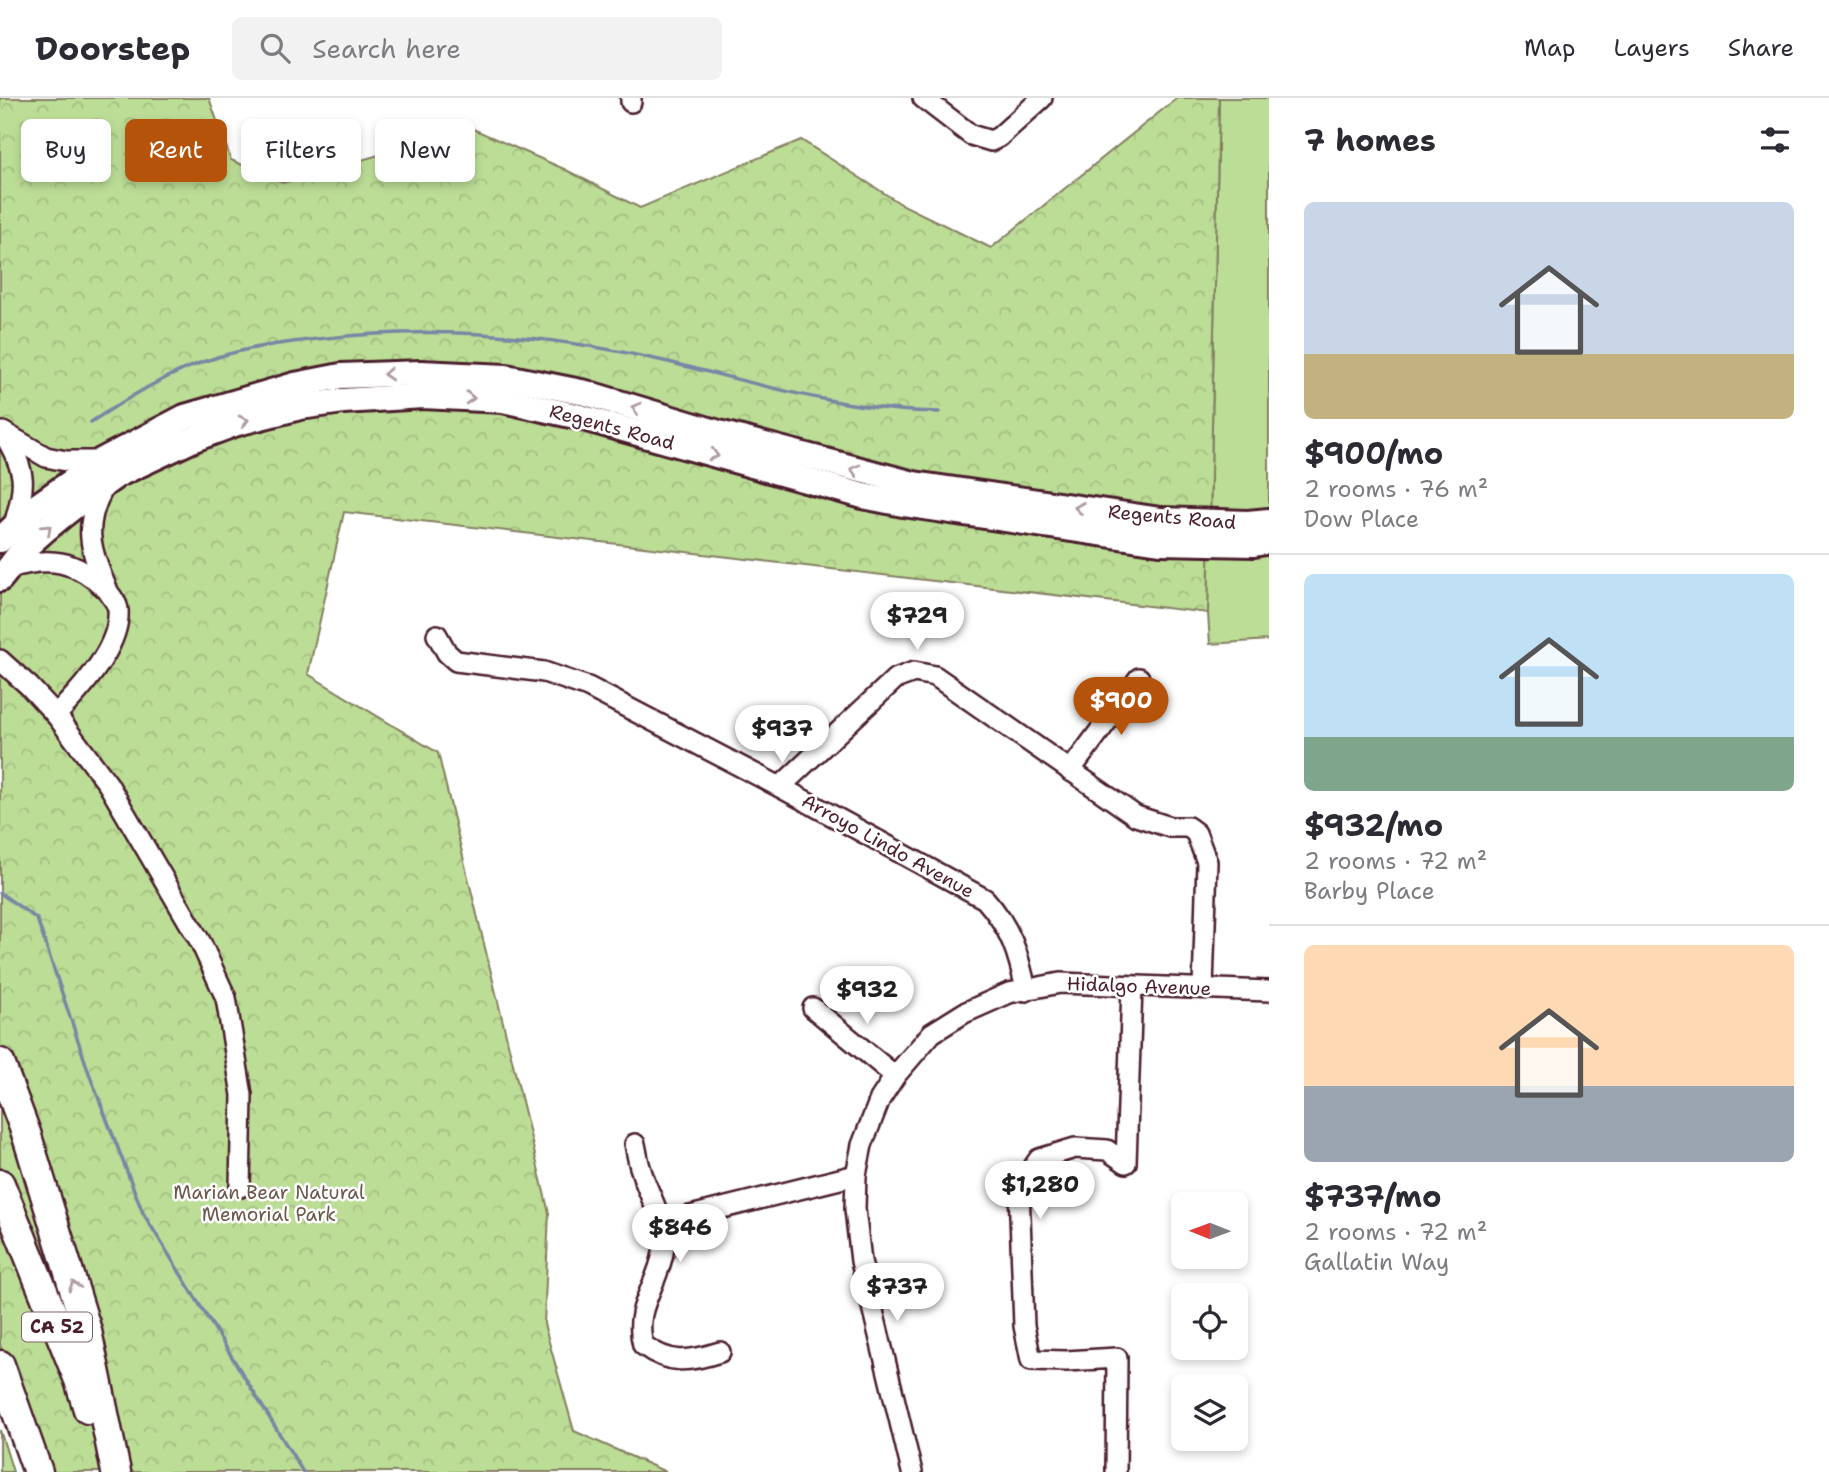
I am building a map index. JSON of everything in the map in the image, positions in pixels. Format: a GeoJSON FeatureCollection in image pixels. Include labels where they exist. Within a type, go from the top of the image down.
{"type":"FeatureCollection","features":[{"type":"Feature","properties":{"kind":"highway"},"geometry":{"type":"LineString","coordinates":[[0,1063],[26,1133],[87,1331],[116,1472]]}},
{"type":"Feature","properties":{"kind":"highway","name":"CA 52"},"geometry":{"type":"LineString","coordinates":[[0,1184],[79,1380],[108,1472]]}},
{"type":"Feature","properties":{"kind":"highway"},"geometry":{"type":"LineString","coordinates":[[0,1365],[38,1472]]}},
{"type":"Feature","properties":{"kind":"highway"},"geometry":{"type":"LineString","coordinates":[[0,1382],[21,1423]]}},
{"type":"Feature","properties":{"kind":"main road","name":"Regents Road"},"geometry":{"type":"LineString","coordinates":[[7,533],[185,417],[282,388],[341,376],[433,373],[506,377],[586,393],[732,436],[914,484],[1161,520],[1269,522]]}},
{"type":"Feature","properties":{"kind":"main road","name":"Regents Road"},"geometry":{"type":"LineString","coordinates":[[104,472],[117,475],[194,439],[237,423],[300,407],[343,401],[422,396],[503,400],[580,417],[863,496],[903,504],[1160,542],[1254,544],[1269,541]]}},
{"type":"Feature","properties":{"kind":"main road","name":"Regents Road"},"geometry":{"type":"LineString","coordinates":[[5,573],[23,550],[104,472]]}},
{"type":"Feature","properties":{"kind":"street"},"geometry":{"type":"LineString","coordinates":[[923,98],[971,135],[991,141],[999,137],[1041,98]]}},
{"type":"Feature","properties":{"kind":"street"},"geometry":{"type":"LineString","coordinates":[[1,432],[46,457],[104,472],[90,522],[89,542],[109,592],[118,607],[117,626],[105,655],[72,699],[56,715]]}},
{"type":"Feature","properties":{"kind":"street"},"geometry":{"type":"LineString","coordinates":[[1,432],[19,460],[24,479],[23,492],[7,533]]}},
{"type":"Feature","properties":{"kind":"street"},"geometry":{"type":"LineString","coordinates":[[5,573],[40,561],[55,561],[90,574],[109,592]]}},
{"type":"Feature","properties":{"kind":"street","name":"Arroyo Lindo Avenue"},"geometry":{"type":"LineString","coordinates":[[437,635],[447,653],[456,661],[544,672],[588,687],[780,787],[985,899],[1011,934],[1020,956],[1026,991]]}},
{"type":"Feature","properties":{"kind":"street"},"geometry":{"type":"LineString","coordinates":[[0,660],[56,715],[107,784],[201,943],[226,998],[242,1095],[240,1187]]}},
{"type":"Feature","properties":{"kind":"street"},"geometry":{"type":"LineString","coordinates":[[780,787],[895,679],[914,672],[934,676],[1136,816],[1170,827],[1188,827],[1196,832],[1207,862],[1203,988]]}},
{"type":"Feature","properties":{"kind":"street"},"geometry":{"type":"LineString","coordinates":[[1070,771],[1139,678]]}},
{"type":"Feature","properties":{"kind":"street","name":"Hidalgo Avenue"},"geometry":{"type":"LineString","coordinates":[[912,1472],[861,1261],[855,1209],[856,1175],[862,1145],[880,1099],[895,1076],[932,1033],[964,1013],[1009,993],[1060,983],[1269,991]]}},
{"type":"Feature","properties":{"kind":"street"},"geometry":{"type":"LineString","coordinates":[[1116,1472],[1116,1358],[1066,1362],[1031,1360],[1024,1326],[1019,1188],[1039,1159],[1075,1149],[1107,1150],[1126,1163],[1132,987]]}},
{"type":"Feature","properties":{"kind":"street"},"geometry":{"type":"LineString","coordinates":[[813,1008],[895,1076]]}},
{"type":"Feature","properties":{"kind":"street"},"geometry":{"type":"LineString","coordinates":[[635,1144],[641,1172],[662,1223],[663,1252],[641,1314],[640,1333],[643,1345],[659,1357],[677,1360],[695,1360],[720,1352]]}},
{"type":"Feature","properties":{"kind":"street"},"geometry":{"type":"LineString","coordinates":[[662,1223],[856,1175]]}},
{"type":"Feature","properties":{"kind":"green space","name":"Marian Bear Natural Memorial Park"},"geometry":{"type":"Polygon","coordinates":[[[0,98],[209,98],[216,119],[125,119],[125,182],[227,182],[227,149],[231,160],[241,164],[241,182],[361,182],[361,160],[375,156],[375,182],[475,182],[475,130],[564,169],[640,208],[801,140],[901,204],[991,248],[1177,98],[1219,98],[1208,613],[344,512],[308,674],[438,753],[549,1213],[544,1324],[574,1431],[666,1472],[37,1472],[0,1344],[0,98]]]}},
{"type":"Feature","properties":{"kind":"green space"},"geometry":{"type":"Polygon","coordinates":[[[1219,98],[1269,98],[1269,640],[1210,644],[1208,613],[1219,98]]]}},
{"type":"Feature","properties":{"kind":"green space"},"geometry":{"type":"Polygon","coordinates":[[[0,1430],[13,1472],[0,1472],[0,1430]]]}},
{"type":"Feature","properties":{"kind":"waterway"},"geometry":{"type":"LineString","coordinates":[[91,422],[168,377],[230,354],[304,341],[404,333],[491,335],[578,344],[834,401],[869,407],[939,412]]}},
{"type":"Feature","properties":{"kind":"waterway"},"geometry":{"type":"LineString","coordinates":[[0,893],[37,919],[90,1076],[143,1213],[303,1472]]}}]}
